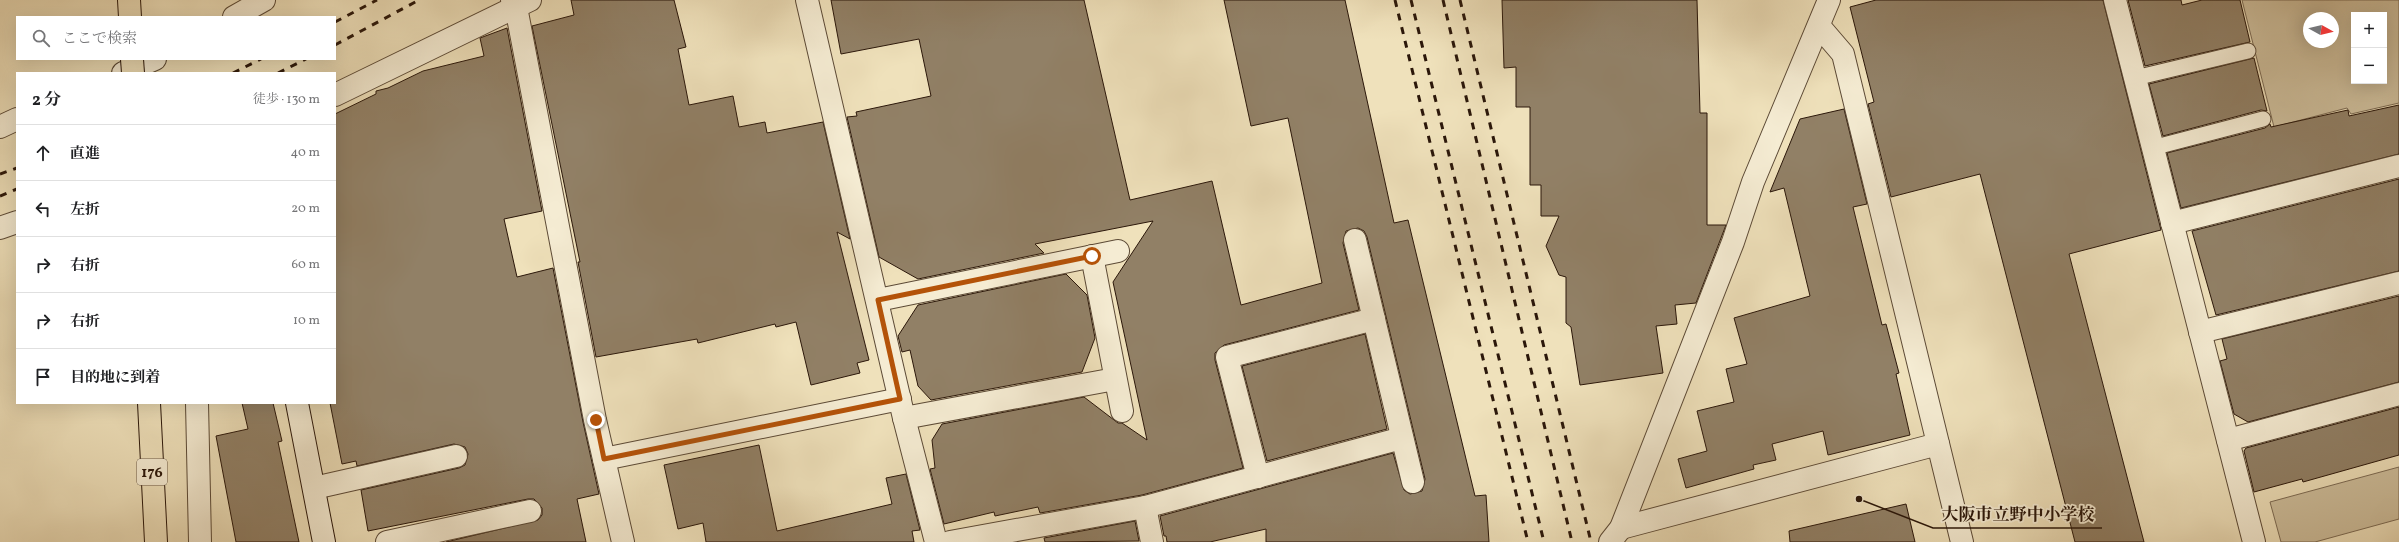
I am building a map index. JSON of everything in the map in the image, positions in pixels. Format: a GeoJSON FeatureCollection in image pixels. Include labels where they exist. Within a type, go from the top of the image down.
{"type":"FeatureCollection","features":[{"type":"Feature","properties":{"kind":"highway"},"geometry":{"type":"LineString","coordinates":[[129,0],[130,16]]}},
{"type":"Feature","properties":{"kind":"highway"},"geometry":{"type":"LineString","coordinates":[[132,60],[133,72]]}},
{"type":"Feature","properties":{"kind":"highway","name":"176"},"geometry":{"type":"LineString","coordinates":[[149,404],[156,542]]}},
{"type":"Feature","properties":{"kind":"street"},"geometry":{"type":"LineString","coordinates":[[236,16],[264,0]]}},
{"type":"Feature","properties":{"kind":"street"},"geometry":{"type":"LineString","coordinates":[[807,0],[902,408],[936,542]]}},
{"type":"Feature","properties":{"kind":"street"},"geometry":{"type":"LineString","coordinates":[[1615,535],[1733,242],[1753,182],[1829,0]]}},
{"type":"Feature","properties":{"kind":"street"},"geometry":{"type":"LineString","coordinates":[[2115,0],[2254,542]]}},
{"type":"Feature","properties":{"kind":"street"},"geometry":{"type":"LineString","coordinates":[[336,94],[519,2],[604,459],[623,542]]}},
{"type":"Feature","properties":{"kind":"street"},"geometry":{"type":"LineString","coordinates":[[1819,26],[1843,54],[1962,542]]}},
{"type":"Feature","properties":{"kind":"street"},"geometry":{"type":"LineString","coordinates":[[125,72],[153,60]]}},
{"type":"Feature","properties":{"kind":"street"},"geometry":{"type":"LineString","coordinates":[[0,127],[16,119]]}},
{"type":"Feature","properties":{"kind":"street"},"geometry":{"type":"LineString","coordinates":[[2172,223],[2399,166]]}},
{"type":"Feature","properties":{"kind":"street"},"geometry":{"type":"LineString","coordinates":[[0,228],[16,222]]}},
{"type":"Feature","properties":{"kind":"street"},"geometry":{"type":"LineString","coordinates":[[1355,240],[1413,482]]}},
{"type":"Feature","properties":{"kind":"street"},"geometry":{"type":"LineString","coordinates":[[878,300],[1118,251]]}},
{"type":"Feature","properties":{"kind":"street"},"geometry":{"type":"LineString","coordinates":[[1092,256],[1122,411]]}},
{"type":"Feature","properties":{"kind":"street"},"geometry":{"type":"LineString","coordinates":[[2200,332],[2399,283]]}},
{"type":"Feature","properties":{"kind":"street"},"geometry":{"type":"LineString","coordinates":[[1258,477],[1227,357],[1374,319]]}},
{"type":"Feature","properties":{"kind":"street"},"geometry":{"type":"LineString","coordinates":[[604,459],[902,408],[1115,379]]}},
{"type":"Feature","properties":{"kind":"street"},"geometry":{"type":"LineString","coordinates":[[2228,440],[2399,394]]}},
{"type":"Feature","properties":{"kind":"street"},"geometry":{"type":"LineString","coordinates":[[197,404],[200,542]]}},
{"type":"Feature","properties":{"kind":"street"},"geometry":{"type":"LineString","coordinates":[[297,404],[324,542]]}},
{"type":"Feature","properties":{"kind":"street"},"geometry":{"type":"LineString","coordinates":[[950,542],[1145,507],[1402,438]]}},
{"type":"Feature","properties":{"kind":"street"},"geometry":{"type":"LineString","coordinates":[[1615,535],[1938,444]]}},
{"type":"Feature","properties":{"kind":"street"},"geometry":{"type":"LineString","coordinates":[[314,488],[456,456]]}},
{"type":"Feature","properties":{"kind":"street"},"geometry":{"type":"LineString","coordinates":[[1145,507],[1152,542]]}},
{"type":"Feature","properties":{"kind":"street"},"geometry":{"type":"LineString","coordinates":[[387,542],[530,511]]}},
{"type":"Feature","properties":{"kind":"lane"},"geometry":{"type":"LineString","coordinates":[[2135,78],[2248,50]]}},
{"type":"Feature","properties":{"kind":"lane"},"geometry":{"type":"LineString","coordinates":[[2152,148],[2263,119]]}},
{"type":"Feature","properties":{"kind":"shaded area"},"geometry":{"type":"Polygon","coordinates":[[[2242,0],[2399,0],[2399,103],[2351,114],[2347,108],[2274,127],[2242,0]]]}},
{"type":"Feature","properties":{"kind":"shaded area"},"geometry":{"type":"Polygon","coordinates":[[[2399,467],[2399,519],[2315,542],[2281,542],[2270,502],[2399,467]]]}},
{"type":"Feature","properties":{"kind":"building"},"geometry":{"type":"Polygon","coordinates":[[[571,0],[674,0],[686,47],[678,49],[689,105],[733,96],[739,127],[765,122],[767,133],[823,122],[850,239],[837,232],[869,360],[857,363],[860,373],[811,385],[796,322],[776,327],[775,324],[698,343],[697,339],[596,357],[578,262],[580,262],[532,26],[574,15],[571,0]]]}},
{"type":"Feature","properties":{"kind":"building"},"geometry":{"type":"Polygon","coordinates":[[[831,0],[1084,0],[1130,200],[1212,181],[1241,305],[1322,283],[1288,118],[1251,126],[1224,0],[1345,0],[1394,223],[1408,220],[1475,496],[1486,495],[1489,542],[1266,542],[1266,529],[1210,542],[1167,542],[1166,536],[1164,536],[1160,516],[1393,453],[1404,490],[1410,494],[1422,491],[1425,479],[1367,237],[1364,231],[1358,228],[1346,231],[1343,243],[1359,310],[1224,345],[1215,353],[1215,360],[1243,468],[1142,495],[1040,513],[1038,507],[995,516],[994,512],[944,524],[930,469],[935,468],[932,440],[942,424],[1084,397],[1118,423],[1122,423],[1147,440],[1113,282],[1153,221],[1035,244],[1044,253],[918,279],[879,257],[847,117],[857,116],[856,112],[931,96],[919,39],[841,54],[831,0]]]}},
{"type":"Feature","properties":{"kind":"building"},"geometry":{"type":"Polygon","coordinates":[[[1502,0],[1697,0],[1700,113],[1707,113],[1707,225],[1726,225],[1696,303],[1675,305],[1677,324],[1656,326],[1663,373],[1580,385],[1571,327],[1566,323],[1566,277],[1559,275],[1546,246],[1559,216],[1541,216],[1541,185],[1530,185],[1530,107],[1516,107],[1516,67],[1504,68],[1502,0]]]}},
{"type":"Feature","properties":{"kind":"building"},"geometry":{"type":"Polygon","coordinates":[[[1876,0],[2103,0],[2161,230],[2069,254],[2144,542],[2075,542],[1980,174],[1891,197],[1868,104],[1874,102],[1850,7],[1876,0]]]}},
{"type":"Feature","properties":{"kind":"building"},"geometry":{"type":"Polygon","coordinates":[[[2128,0],[2181,0],[2182,5],[2202,0],[2240,0],[2250,42],[2145,66],[2128,0]]]}},
{"type":"Feature","properties":{"kind":"building"},"geometry":{"type":"Polygon","coordinates":[[[507,28],[542,211],[504,219],[517,277],[553,268],[583,422],[599,494],[577,499],[586,542],[446,542],[538,520],[542,515],[542,508],[534,499],[368,531],[361,490],[459,468],[465,465],[468,454],[465,447],[454,444],[357,466],[356,461],[342,464],[330,404],[336,404],[336,114],[376,94],[376,91],[388,88],[423,71],[484,56],[480,38],[507,28]]]}},
{"type":"Feature","properties":{"kind":"building"},"geometry":{"type":"Polygon","coordinates":[[[2254,58],[2267,111],[2261,110],[2163,136],[2149,84],[2254,58]]]}},
{"type":"Feature","properties":{"kind":"building"},"geometry":{"type":"Polygon","coordinates":[[[2399,105],[2399,154],[2181,208],[2167,153],[2265,128],[2270,124],[2271,127],[2348,110],[2349,116],[2399,105]]]}},
{"type":"Feature","properties":{"kind":"building"},"geometry":{"type":"Polygon","coordinates":[[[1844,109],[1867,204],[1853,207],[1882,325],[1886,324],[1899,373],[1896,374],[1910,435],[1828,455],[1823,431],[1772,444],[1776,460],[1753,465],[1754,469],[1686,488],[1678,459],[1707,451],[1697,411],[1734,402],[1726,369],[1747,364],[1734,318],[1810,296],[1784,188],[1770,192],[1800,119],[1844,109]]]}},
{"type":"Feature","properties":{"kind":"building"},"geometry":{"type":"Polygon","coordinates":[[[2399,179],[2399,271],[2216,315],[2192,231],[2399,179]]]}},
{"type":"Feature","properties":{"kind":"building"},"geometry":{"type":"Polygon","coordinates":[[[1066,274],[1087,295],[1095,338],[1082,372],[931,400],[918,386],[910,350],[902,352],[898,336],[918,305],[1066,274]]]}},
{"type":"Feature","properties":{"kind":"building"},"geometry":{"type":"Polygon","coordinates":[[[2399,296],[2399,382],[2248,422],[2234,414],[2220,361],[2227,359],[2222,339],[2399,296]]]}},
{"type":"Feature","properties":{"kind":"building"},"geometry":{"type":"Polygon","coordinates":[[[1365,334],[1387,429],[1267,461],[1242,366],[1365,334]]]}},
{"type":"Feature","properties":{"kind":"building"},"geometry":{"type":"Polygon","coordinates":[[[242,404],[273,404],[282,441],[278,442],[299,542],[236,542],[216,436],[248,429],[242,404]]]}},
{"type":"Feature","properties":{"kind":"building"},"geometry":{"type":"Polygon","coordinates":[[[2399,407],[2399,455],[2303,482],[2302,479],[2254,492],[2244,451],[2246,448],[2399,407]]]}},
{"type":"Feature","properties":{"kind":"building"},"geometry":{"type":"Polygon","coordinates":[[[759,445],[777,531],[892,504],[886,478],[906,474],[920,530],[912,531],[914,542],[706,542],[703,523],[678,529],[664,465],[759,445]]]}},
{"type":"Feature","properties":{"kind":"building"},"geometry":{"type":"Polygon","coordinates":[[[1906,504],[1915,542],[1790,542],[1789,531],[1906,504]]]}},
{"type":"Feature","properties":{"kind":"building"},"geometry":{"type":"Polygon","coordinates":[[[1135,521],[1139,541],[1045,542],[1044,538],[1135,521]]]}},
{"type":"Feature","properties":{"kind":"railway"},"geometry":{"type":"LineString","coordinates":[[336,21],[377,0]]}},
{"type":"Feature","properties":{"kind":"railway"},"geometry":{"type":"LineString","coordinates":[[336,44],[419,0]]}},
{"type":"Feature","properties":{"kind":"railway"},"geometry":{"type":"LineString","coordinates":[[1395,0],[1528,542]]}},
{"type":"Feature","properties":{"kind":"railway"},"geometry":{"type":"LineString","coordinates":[[1411,0],[1544,542]]}},
{"type":"Feature","properties":{"kind":"railway"},"geometry":{"type":"LineString","coordinates":[[1443,0],[1572,542]]}},
{"type":"Feature","properties":{"kind":"railway"},"geometry":{"type":"LineString","coordinates":[[1460,0],[1591,542]]}},
{"type":"Feature","properties":{"kind":"railway"},"geometry":{"type":"LineString","coordinates":[[235,72],[259,60]]}},
{"type":"Feature","properties":{"kind":"railway"},"geometry":{"type":"LineString","coordinates":[[280,72],[304,60]]}},
{"type":"Feature","properties":{"kind":"railway"},"geometry":{"type":"LineString","coordinates":[[0,174],[16,168]]}},
{"type":"Feature","properties":{"kind":"railway"},"geometry":{"type":"LineString","coordinates":[[0,196],[16,189]]}},
{"type":"Feature","properties":{"kind":"place","name":"大阪市立野中小学校"},"geometry":{"type":"Point","coordinates":[1859,499]}},
{"type":"Feature","properties":{"kind":"route"},"geometry":{"type":"LineString","coordinates":[[596,420],[604,459],[900,399],[878,300],[1092,256]]}}]}
